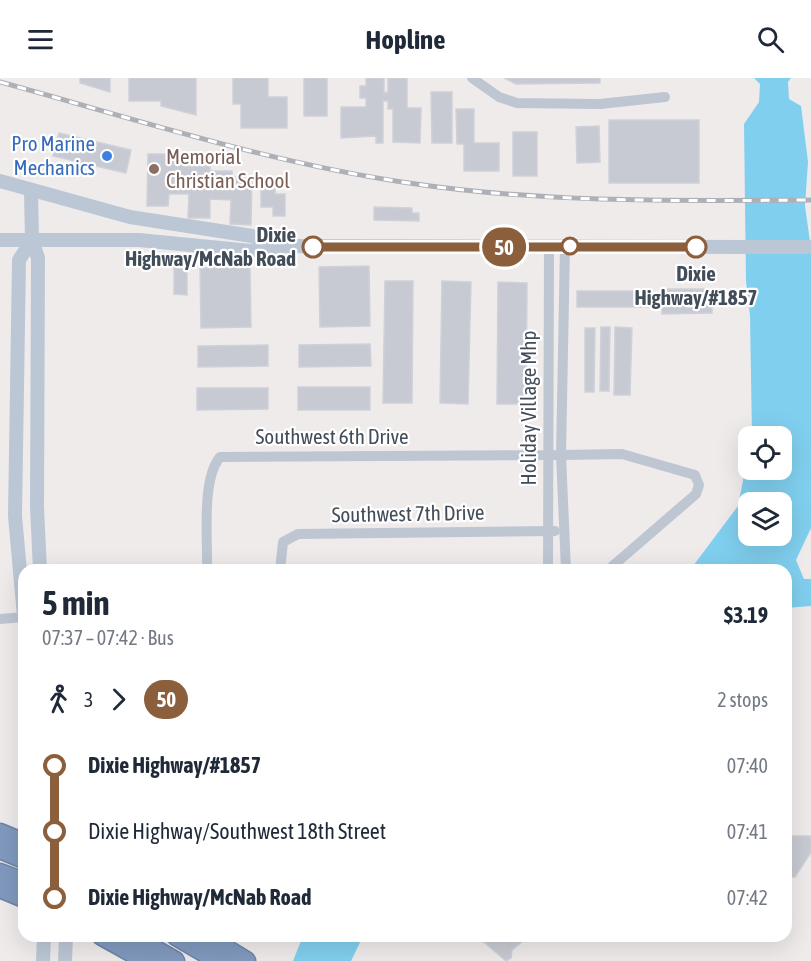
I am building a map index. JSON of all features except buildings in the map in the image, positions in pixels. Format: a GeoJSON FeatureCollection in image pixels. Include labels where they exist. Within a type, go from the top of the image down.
{"type":"FeatureCollection","features":[{"type":"Feature","properties":{"kind":"highway"},"geometry":{"type":"LineString","coordinates":[[1,841],[18,842]]}},
{"type":"Feature","properties":{"kind":"highway"},"geometry":{"type":"LineString","coordinates":[[1,841],[18,854]]}},
{"type":"Feature","properties":{"kind":"highway"},"geometry":{"type":"LineString","coordinates":[[0,880],[18,882]]}},
{"type":"Feature","properties":{"kind":"highway"},"geometry":{"type":"LineString","coordinates":[[0,880],[18,894]]}},
{"type":"Feature","properties":{"kind":"highway"},"geometry":{"type":"LineString","coordinates":[[112,942],[147,961]]}},
{"type":"Feature","properties":{"kind":"highway"},"geometry":{"type":"LineString","coordinates":[[142,942],[175,961]]}},
{"type":"Feature","properties":{"kind":"highway"},"geometry":{"type":"LineString","coordinates":[[186,942],[219,961]]}},
{"type":"Feature","properties":{"kind":"highway"},"geometry":{"type":"LineString","coordinates":[[215,942],[246,961]]}},
{"type":"Feature","properties":{"kind":"main road"},"geometry":{"type":"LineString","coordinates":[[0,181],[123,216],[252,236],[285,246]]}},
{"type":"Feature","properties":{"kind":"main road"},"geometry":{"type":"LineString","coordinates":[[32,191],[32,240],[38,258],[37,507],[40,564]]}},
{"type":"Feature","properties":{"kind":"main road"},"geometry":{"type":"LineString","coordinates":[[0,240],[139,240],[251,251],[285,246],[811,247]]}},
{"type":"Feature","properties":{"kind":"main road"},"geometry":{"type":"LineString","coordinates":[[19,564],[15,516],[19,260],[32,240]]}},
{"type":"Feature","properties":{"kind":"main road"},"geometry":{"type":"LineString","coordinates":[[43,961],[44,942]]}},
{"type":"Feature","properties":{"kind":"main road"},"geometry":{"type":"LineString","coordinates":[[65,961],[66,942]]}},
{"type":"Feature","properties":{"kind":"street"},"geometry":{"type":"LineString","coordinates":[[472,78],[499,97],[517,102],[600,104],[665,98]]}},
{"type":"Feature","properties":{"kind":"street","name":"Holiday Village Mhp"},"geometry":{"type":"LineString","coordinates":[[548,564],[549,246]]}},
{"type":"Feature","properties":{"kind":"street","name":"Holiday Village Mhp"},"geometry":{"type":"LineString","coordinates":[[565,246],[561,455],[566,564]]}},
{"type":"Feature","properties":{"kind":"street","name":"Holiday Village Mhp"},"geometry":{"type":"LineString","coordinates":[[561,455],[622,454],[695,475],[699,485],[696,494],[615,564]]}},
{"type":"Feature","properties":{"kind":"street","name":"Southwest 6th Drive"},"geometry":{"type":"LineString","coordinates":[[207,564],[212,467],[220,457],[561,455]]}},
{"type":"Feature","properties":{"kind":"street","name":"Southwest 7th Drive"},"geometry":{"type":"LineString","coordinates":[[281,564],[283,543],[297,534],[564,531]]}},
{"type":"Feature","properties":{"kind":"street"},"geometry":{"type":"LineString","coordinates":[[0,619],[18,618]]}},
{"type":"Feature","properties":{"kind":"water"},"geometry":{"type":"Polygon","coordinates":[[[754,78],[791,78],[788,82],[789,99],[801,106],[808,162],[805,206],[811,249],[811,528],[796,560],[804,579],[811,579],[811,606],[792,608],[792,564],[694,564],[738,506],[738,546],[792,546],[792,492],[741,492],[743,480],[792,480],[792,426],[752,426],[750,316],[746,281],[744,124],[759,102],[760,84],[754,78]]]}},
{"type":"Feature","properties":{"kind":"water"},"geometry":{"type":"Polygon","coordinates":[[[301,942],[360,942],[351,961],[293,961],[301,942]]]}},
{"type":"Feature","properties":{"kind":"railway"},"geometry":{"type":"LineString","coordinates":[[0,82],[254,152],[409,183],[459,190],[559,197],[811,200]]}},
{"type":"Feature","properties":{"kind":"bus line","name":"50"},"geometry":{"type":"LineString","coordinates":[[313,247],[696,247]]}},
{"type":"Feature","properties":{"kind":"place","name":"Pro Marine Mechanics"},"geometry":{"type":"Point","coordinates":[107,156]}},
{"type":"Feature","properties":{"kind":"place","name":"Memorial Christian School"},"geometry":{"type":"Point","coordinates":[154,169]}},
{"type":"Feature","properties":{"kind":"place","name":"Dixie Highway/McNab Road"},"geometry":{"type":"Point","coordinates":[313,247]}},
{"type":"Feature","properties":{"kind":"place","name":"Dixie Highway/#1857"},"geometry":{"type":"Point","coordinates":[696,247]}}]}
